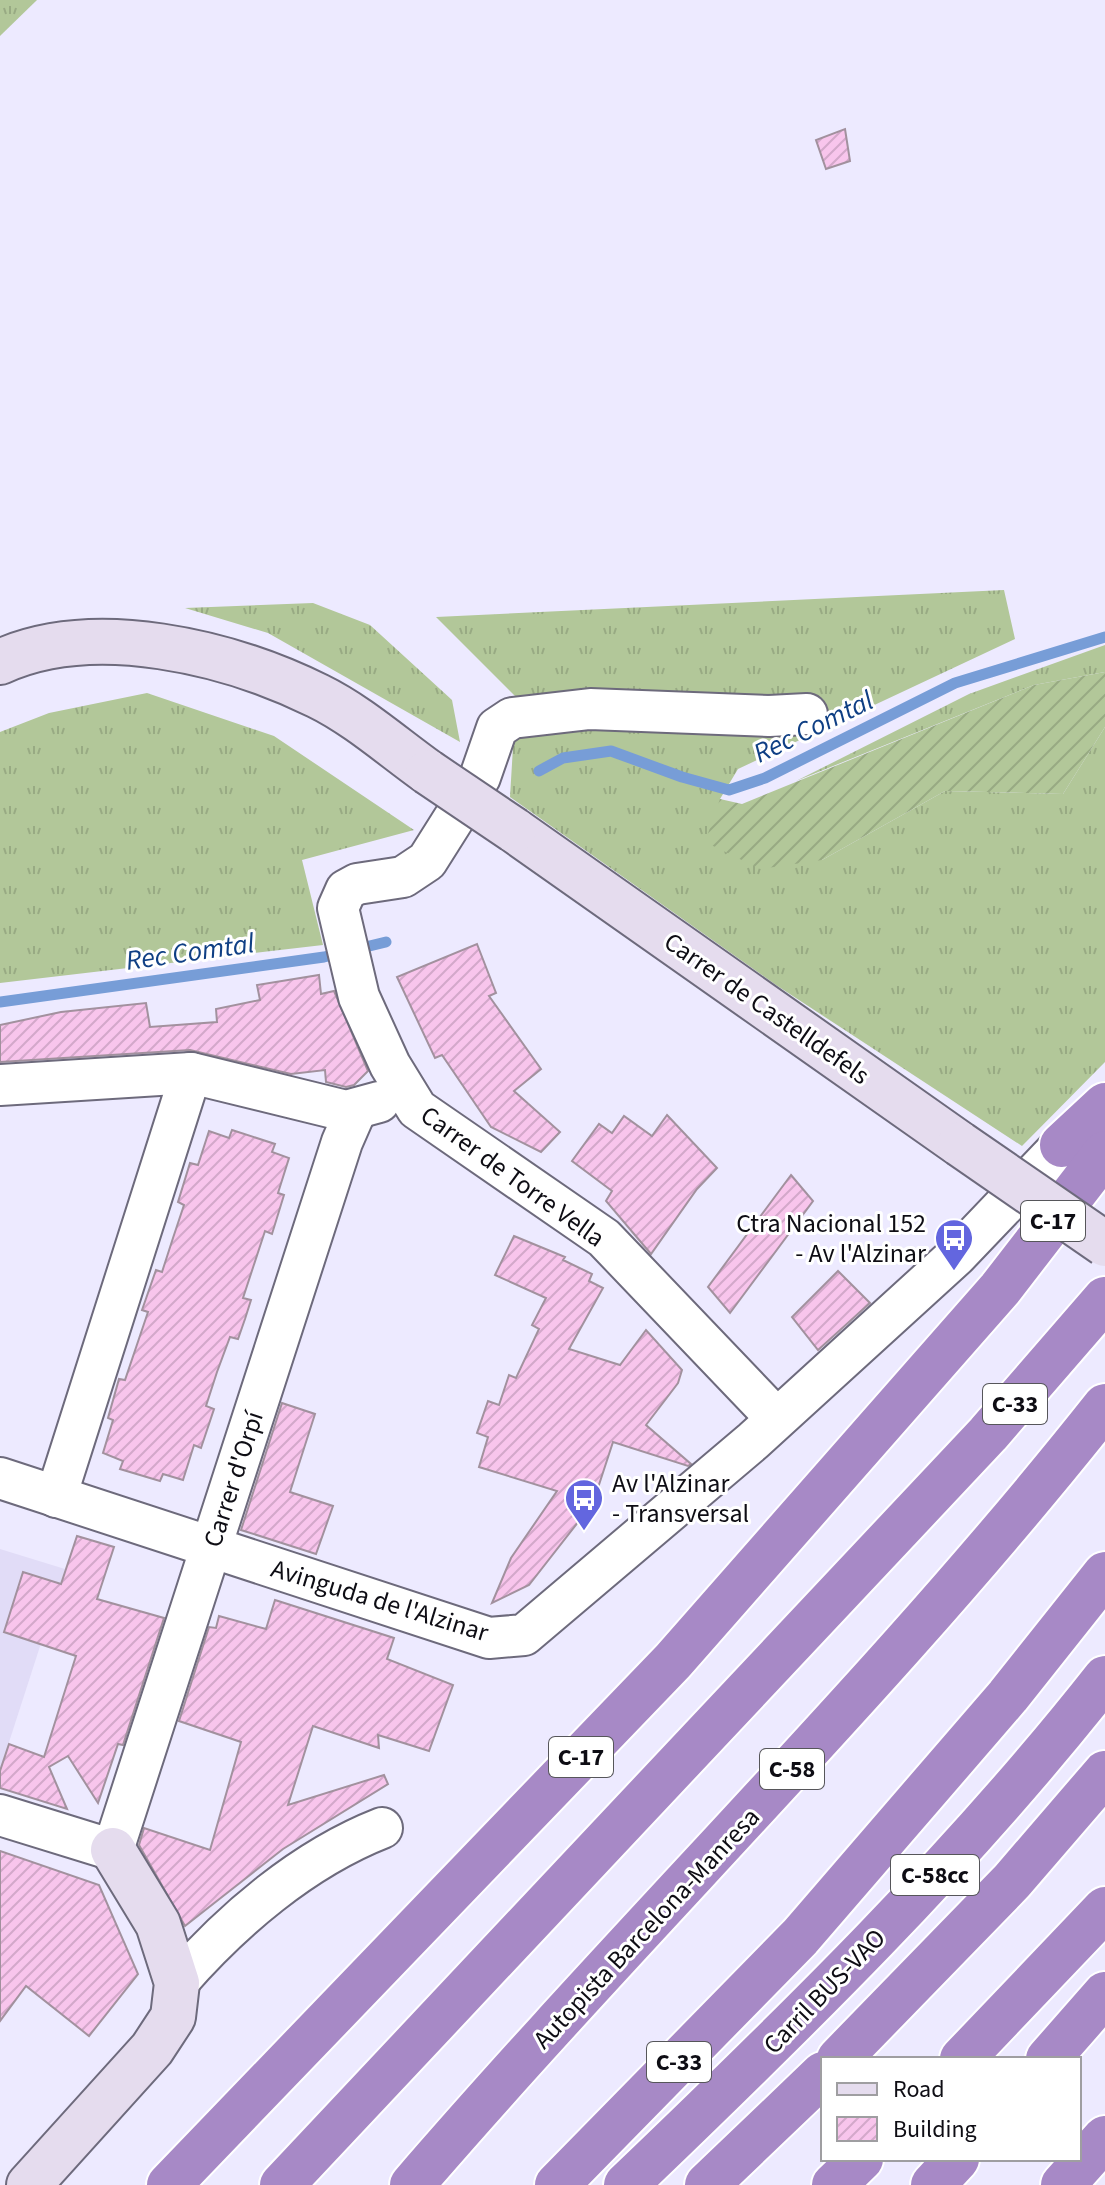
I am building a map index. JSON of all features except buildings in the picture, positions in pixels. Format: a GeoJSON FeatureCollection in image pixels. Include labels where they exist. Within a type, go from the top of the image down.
{"type":"FeatureCollection","features":[{"type":"Feature","properties":{"kind":"highway"},"geometry":{"type":"LineString","coordinates":[[1062,1145],[1105,1105]]}},
{"type":"Feature","properties":{"kind":"highway","name":"C-17"},"geometry":{"type":"LineString","coordinates":[[169,2185],[673,1661],[978,1314],[1105,1153]]}},
{"type":"Feature","properties":{"kind":"highway","name":"C-33"},"geometry":{"type":"LineString","coordinates":[[282,2185],[921,1505],[1105,1299]]}},
{"type":"Feature","properties":{"kind":"highway","name":"Autopista Barcelona-Manresa"},"geometry":{"type":"LineString","coordinates":[[412,2185],[467,2121],[860,1695],[1050,1475],[1105,1406]]}},
{"type":"Feature","properties":{"kind":"highway","name":"C-33"},"geometry":{"type":"LineString","coordinates":[[557,2185],[800,1937],[997,1708],[1105,1574]]}},
{"type":"Feature","properties":{"kind":"highway","name":"Carril BUS-VAO"},"geometry":{"type":"LineString","coordinates":[[626,2185],[754,2063],[977,1831],[1105,1678]]}},
{"type":"Feature","properties":{"kind":"highway"},"geometry":{"type":"LineString","coordinates":[[841,2057],[1012,1881],[1105,1773]]}},
{"type":"Feature","properties":{"kind":"highway"},"geometry":{"type":"LineString","coordinates":[[964,2057],[1105,1909]]}},
{"type":"Feature","properties":{"kind":"highway"},"geometry":{"type":"LineString","coordinates":[[1050,2057],[1105,1994]]}},
{"type":"Feature","properties":{"kind":"highway"},"geometry":{"type":"LineString","coordinates":[[707,2185],[821,2076]]}},
{"type":"Feature","properties":{"kind":"highway"},"geometry":{"type":"LineString","coordinates":[[1063,2185],[1105,2138]]}},
{"type":"Feature","properties":{"kind":"highway"},"geometry":{"type":"LineString","coordinates":[[834,2185],[859,2161]]}},
{"type":"Feature","properties":{"kind":"highway"},"geometry":{"type":"LineString","coordinates":[[933,2185],[955,2161]]}},
{"type":"Feature","properties":{"kind":"street","name":"Carrer de Castelldefels"},"geometry":{"type":"LineString","coordinates":[[0,662],[14,656],[82,644],[153,643],[223,661],[320,696],[1105,1244]]}},
{"type":"Feature","properties":{"kind":"street"},"geometry":{"type":"LineString","coordinates":[[405,1092],[372,1028],[347,953],[338,908],[346,890],[357,884],[403,877],[427,861],[480,777],[489,745],[502,722],[535,714],[590,709],[769,716],[807,714]]}},
{"type":"Feature","properties":{"kind":"street"},"geometry":{"type":"LineString","coordinates":[[56,1497],[191,1073]]}},
{"type":"Feature","properties":{"kind":"street","name":"Carrer de Torre Vella"},"geometry":{"type":"LineString","coordinates":[[0,1085],[191,1073],[326,1107],[356,1110],[405,1092],[429,1120],[604,1238],[776,1418]]}},
{"type":"Feature","properties":{"kind":"street","name":"Carrer d'Orpí"},"geometry":{"type":"LineString","coordinates":[[113,1850],[342,1142],[356,1110]]}},
{"type":"Feature","properties":{"kind":"street","name":"Avinguda de l'Alzinar"},"geometry":{"type":"LineString","coordinates":[[0,1478],[489,1638],[524,1635],[776,1418],[956,1256],[1062,1145]]}},
{"type":"Feature","properties":{"kind":"street"},"geometry":{"type":"LineString","coordinates":[[0,1815],[113,1850],[158,1924],[177,1983],[173,2017],[152,2049],[29,2185]]}},
{"type":"Feature","properties":{"kind":"street"},"geometry":{"type":"LineString","coordinates":[[177,1983],[219,1935],[342,1844],[382,1828]]}},
{"type":"Feature","properties":{"kind":"shaded area"},"geometry":{"type":"Polygon","coordinates":[[[0,1549],[65,1569],[0,1770],[0,1549]]]}},
{"type":"Feature","properties":{"kind":"green space"},"geometry":{"type":"Polygon","coordinates":[[[0,0],[37,0],[0,36],[0,0]]]}},
{"type":"Feature","properties":{"kind":"green space"},"geometry":{"type":"Polygon","coordinates":[[[1004,590],[1015,639],[738,769],[720,799],[822,860],[945,791],[1063,794],[1105,727],[1105,1062],[1022,1146],[776,985],[510,797],[516,697],[436,617],[1004,590]]]}},
{"type":"Feature","properties":{"kind":"green space"},"geometry":{"type":"Polygon","coordinates":[[[313,603],[370,625],[452,700],[460,742],[268,633],[185,608],[313,603]]]}},
{"type":"Feature","properties":{"kind":"green space"},"geometry":{"type":"Polygon","coordinates":[[[1105,645],[1105,672],[1034,685],[796,781],[969,694],[1105,645]]]}},
{"type":"Feature","properties":{"kind":"green space"},"geometry":{"type":"Polygon","coordinates":[[[1105,672],[1105,727],[1063,794],[945,791],[822,860],[760,869],[705,842],[720,799],[742,804],[1034,685],[1105,672]]]}},
{"type":"Feature","properties":{"kind":"green space"},"geometry":{"type":"Polygon","coordinates":[[[147,693],[274,736],[414,830],[302,860],[323,945],[0,983],[0,732],[49,713],[147,693]]]}},
{"type":"Feature","properties":{"kind":"waterway","name":"Rec Comtal"},"geometry":{"type":"LineString","coordinates":[[539,771],[563,758],[611,751],[682,777],[729,790],[765,778],[955,683],[1105,637]]}},
{"type":"Feature","properties":{"kind":"waterway","name":"Rec Comtal"},"geometry":{"type":"LineString","coordinates":[[0,1002],[324,957],[386,942]]}},
{"type":"Feature","properties":{"kind":"place","name":"Ctra Nacional 152 - Av l'Alzinar"},"geometry":{"type":"Point","coordinates":[954,1272]}},
{"type":"Feature","properties":{"kind":"place","name":"Av l'Alzinar - Transversal"},"geometry":{"type":"Point","coordinates":[584,1532]}}]}
